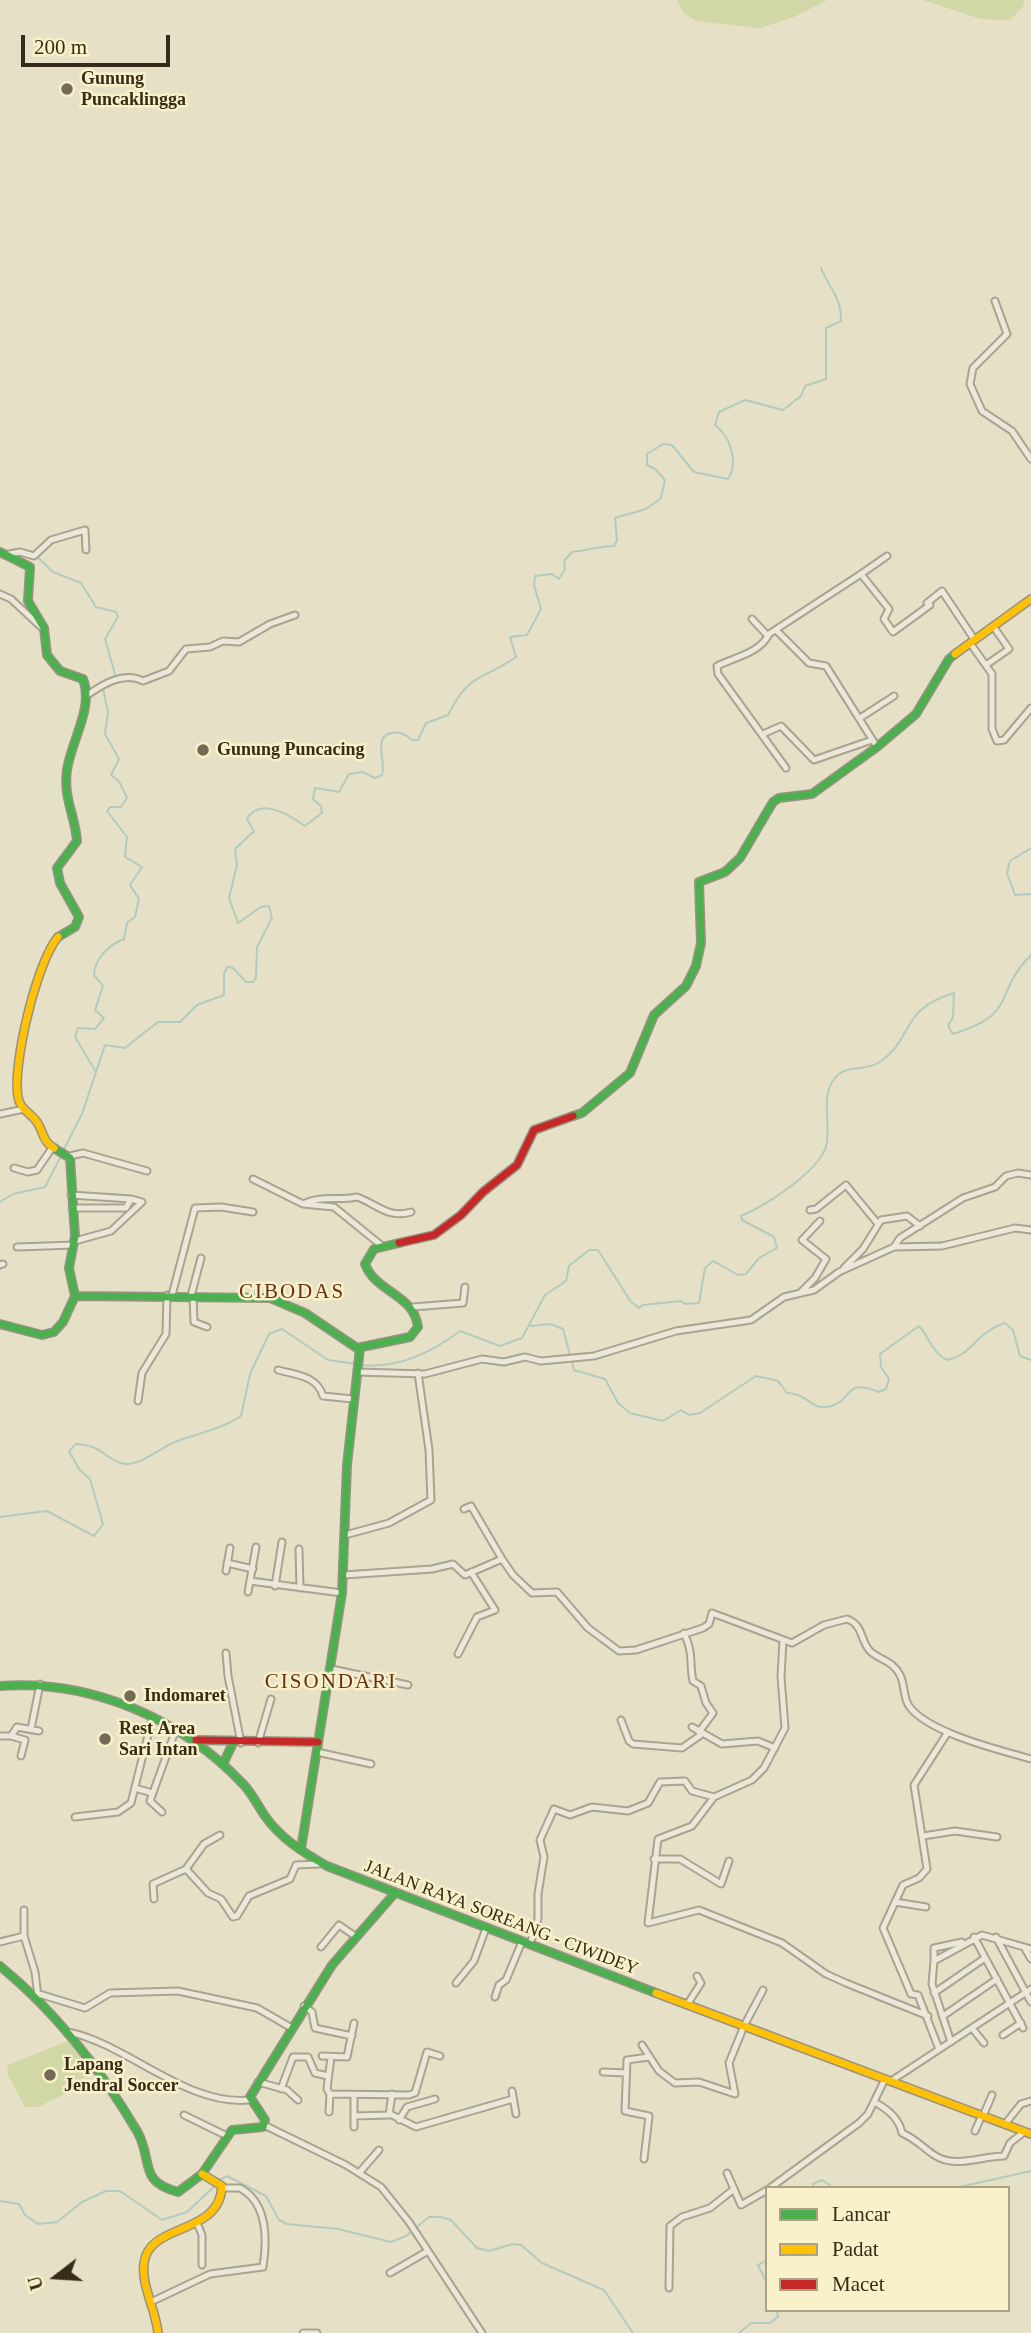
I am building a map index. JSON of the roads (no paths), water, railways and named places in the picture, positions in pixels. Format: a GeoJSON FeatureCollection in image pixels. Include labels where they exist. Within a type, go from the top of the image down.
{"type":"FeatureCollection","features":[{"type":"Feature","properties":{"kind":"main road"},"geometry":{"type":"LineString","coordinates":[[0,1324],[42,1335],[54,1332],[63,1322],[75,1296],[69,1268],[75,1243],[68,1155],[53,1149],[33,1116],[24,1110],[17,1094],[25,1029],[36,984],[54,942],[75,927],[79,917],[64,892],[57,868],[59,861],[74,848],[77,841],[65,784],[70,771],[70,747],[80,724],[86,696],[83,679],[60,671],[47,655],[44,628],[28,601],[31,570],[27,565],[2,553]]}},
{"type":"Feature","properties":{"kind":"main road"},"geometry":{"type":"LineString","coordinates":[[75,1296],[270,1298],[286,1302],[345,1342],[360,1348],[410,1337],[418,1326],[412,1307],[368,1274],[366,1259],[382,1246],[420,1240],[440,1231],[517,1165],[534,1130],[582,1113],[622,1083],[637,1061],[654,1015],[686,986],[694,973],[701,943],[699,882],[725,872],[737,859],[776,800],[802,798],[816,792],[874,744],[916,714],[945,664],[1031,599]]}},
{"type":"Feature","properties":{"kind":"main road"},"geometry":{"type":"LineString","coordinates":[[301,1849],[342,1593],[353,1399],[360,1348]]}},
{"type":"Feature","properties":{"kind":"main road","name":"JALAN RAYA SOREANG - CIWIDEY"},"geometry":{"type":"LineString","coordinates":[[0,1686],[40,1685],[94,1693],[196,1740],[252,1794],[273,1827],[322,1864],[485,1931],[1028,2133]]}},
{"type":"Feature","properties":{"kind":"main road"},"geometry":{"type":"LineString","coordinates":[[196,1740],[237,1743],[318,1742]]}},
{"type":"Feature","properties":{"kind":"main road"},"geometry":{"type":"LineString","coordinates":[[223,1764],[237,1743]]}},
{"type":"Feature","properties":{"kind":"main road"},"geometry":{"type":"LineString","coordinates":[[0,1966],[39,1995],[68,2032],[141,2138],[149,2178],[178,2192],[206,2176],[227,2136],[235,2128],[260,2129],[264,2125],[264,2118],[249,2100],[258,2082],[303,2006],[355,1936],[394,1894]]}},
{"type":"Feature","properties":{"kind":"main road"},"geometry":{"type":"LineString","coordinates":[[158,2333],[153,2301],[143,2267],[144,2256],[165,2235],[197,2223],[222,2187],[206,2176]]}},
{"type":"Feature","properties":{"kind":"street"},"geometry":{"type":"LineString","coordinates":[[995,301],[1007,334],[973,368],[970,384],[982,411],[1012,431],[1031,459]]}},
{"type":"Feature","properties":{"kind":"street"},"geometry":{"type":"LineString","coordinates":[[2,553],[20,552],[34,556],[51,540],[85,530],[86,550]]}},
{"type":"Feature","properties":{"kind":"street"},"geometry":{"type":"LineString","coordinates":[[786,768],[716,669],[752,651],[776,630],[887,556]]}},
{"type":"Feature","properties":{"kind":"street"},"geometry":{"type":"LineString","coordinates":[[862,574],[889,609],[884,618],[893,632],[930,605],[927,603],[942,591],[992,674],[991,718],[997,741],[1004,740],[1031,708]]}},
{"type":"Feature","properties":{"kind":"street"},"geometry":{"type":"LineString","coordinates":[[0,594],[44,628]]}},
{"type":"Feature","properties":{"kind":"street"},"geometry":{"type":"LineString","coordinates":[[86,696],[121,678],[133,675],[143,681],[167,672],[186,649],[209,647],[223,641],[239,642],[270,624],[295,615]]}},
{"type":"Feature","properties":{"kind":"street"},"geometry":{"type":"LineString","coordinates":[[752,619],[768,636]]}},
{"type":"Feature","properties":{"kind":"street"},"geometry":{"type":"LineString","coordinates":[[986,665],[1009,649],[993,626]]}},
{"type":"Feature","properties":{"kind":"street"},"geometry":{"type":"LineString","coordinates":[[764,734],[781,726],[814,760],[874,744],[826,666],[809,663],[776,630]]}},
{"type":"Feature","properties":{"kind":"street"},"geometry":{"type":"LineString","coordinates":[[860,718],[894,696]]}},
{"type":"Feature","properties":{"kind":"street"},"geometry":{"type":"LineString","coordinates":[[0,1114],[24,1110]]}},
{"type":"Feature","properties":{"kind":"street"},"geometry":{"type":"LineString","coordinates":[[14,1168],[28,1172],[37,1170],[53,1149]]}},
{"type":"Feature","properties":{"kind":"street"},"geometry":{"type":"LineString","coordinates":[[68,1155],[83,1153],[147,1171]]}},
{"type":"Feature","properties":{"kind":"street"},"geometry":{"type":"LineString","coordinates":[[894,1247],[900,1238],[963,1199],[995,1187],[1006,1176],[1018,1172],[1031,1175]]}},
{"type":"Feature","properties":{"kind":"street"},"geometry":{"type":"LineString","coordinates":[[253,1179],[303,1204],[334,1207],[382,1246]]}},
{"type":"Feature","properties":{"kind":"street"},"geometry":{"type":"LineString","coordinates":[[810,1210],[816,1209],[846,1185],[878,1224]]}},
{"type":"Feature","properties":{"kind":"street"},"geometry":{"type":"LineString","coordinates":[[17,1247],[75,1243],[117,1227],[142,1202],[71,1195]]}},
{"type":"Feature","properties":{"kind":"street"},"geometry":{"type":"LineString","coordinates":[[303,1204],[320,1198],[343,1200],[357,1197],[387,1213],[400,1215],[411,1212]]}},
{"type":"Feature","properties":{"kind":"street"},"geometry":{"type":"LineString","coordinates":[[72,1208],[126,1208],[131,1199]]}},
{"type":"Feature","properties":{"kind":"street"},"geometry":{"type":"LineString","coordinates":[[138,1401],[142,1373],[166,1334],[170,1295],[195,1208],[221,1207],[253,1212]]}},
{"type":"Feature","properties":{"kind":"street"},"geometry":{"type":"LineString","coordinates":[[357,1371],[419,1379],[484,1360],[496,1362],[525,1357],[541,1361],[594,1356],[676,1331],[751,1320],[779,1300],[819,1288],[863,1249],[884,1219],[906,1216],[920,1226]]}},
{"type":"Feature","properties":{"kind":"street"},"geometry":{"type":"LineString","coordinates":[[797,1295],[809,1286],[827,1259],[802,1240],[820,1221]]}},
{"type":"Feature","properties":{"kind":"street"},"geometry":{"type":"LineString","coordinates":[[839,1272],[894,1247],[942,1246],[1007,1230],[1031,1230]]}},
{"type":"Feature","properties":{"kind":"street"},"geometry":{"type":"LineString","coordinates":[[201,1258],[192,1296],[194,1322],[207,1327]]}},
{"type":"Feature","properties":{"kind":"street"},"geometry":{"type":"LineString","coordinates":[[412,1307],[463,1303],[465,1287]]}},
{"type":"Feature","properties":{"kind":"street"},"geometry":{"type":"LineString","coordinates":[[278,1370],[307,1377],[319,1387],[323,1396],[353,1399]]}},
{"type":"Feature","properties":{"kind":"street"},"geometry":{"type":"LineString","coordinates":[[345,1535],[389,1523],[430,1500],[429,1450],[419,1379]]}},
{"type":"Feature","properties":{"kind":"street"},"geometry":{"type":"LineString","coordinates":[[464,1509],[471,1506],[502,1559],[526,1589],[534,1593],[557,1592],[588,1628],[619,1651],[636,1650],[707,1626],[712,1613],[783,1640],[797,1642],[824,1625],[847,1619],[854,1622],[871,1652],[887,1660],[899,1673],[909,1707],[948,1732],[1031,1759]]}},
{"type":"Feature","properties":{"kind":"street"},"geometry":{"type":"LineString","coordinates":[[275,1586],[282,1542]]}},
{"type":"Feature","properties":{"kind":"street"},"geometry":{"type":"LineString","coordinates":[[248,1592],[256,1547]]}},
{"type":"Feature","properties":{"kind":"street"},"geometry":{"type":"LineString","coordinates":[[226,1571],[230,1548]]}},
{"type":"Feature","properties":{"kind":"street"},"geometry":{"type":"LineString","coordinates":[[299,1549],[300,1588]]}},
{"type":"Feature","properties":{"kind":"street"},"geometry":{"type":"LineString","coordinates":[[344,1575],[432,1569],[453,1564],[463,1575],[502,1559]]}},
{"type":"Feature","properties":{"kind":"street"},"geometry":{"type":"LineString","coordinates":[[228,1563],[253,1569]]}},
{"type":"Feature","properties":{"kind":"street"},"geometry":{"type":"LineString","coordinates":[[458,1654],[477,1617],[495,1610],[471,1572]]}},
{"type":"Feature","properties":{"kind":"street"},"geometry":{"type":"LineString","coordinates":[[250,1581],[342,1593]]}},
{"type":"Feature","properties":{"kind":"street"},"geometry":{"type":"LineString","coordinates":[[621,1720],[628,1741],[633,1744],[685,1748],[700,1733],[713,1713],[706,1703],[701,1686],[694,1681],[690,1666],[692,1653],[684,1633]]}},
{"type":"Feature","properties":{"kind":"street"},"geometry":{"type":"LineString","coordinates":[[783,1640],[781,1677],[785,1728],[764,1768],[752,1780],[714,1797],[692,1826],[665,1833],[657,1839],[648,1923],[699,1910],[782,1943],[826,1974],[928,2015]]}},
{"type":"Feature","properties":{"kind":"street"},"geometry":{"type":"LineString","coordinates":[[226,1653],[237,1743]]}},
{"type":"Feature","properties":{"kind":"street"},"geometry":{"type":"LineString","coordinates":[[331,1669],[408,1685]]}},
{"type":"Feature","properties":{"kind":"street"},"geometry":{"type":"LineString","coordinates":[[31,1729],[40,1685]]}},
{"type":"Feature","properties":{"kind":"street"},"geometry":{"type":"LineString","coordinates":[[258,1743],[271,1699]]}},
{"type":"Feature","properties":{"kind":"street"},"geometry":{"type":"LineString","coordinates":[[75,1817],[122,1810],[131,1803],[152,1719]]}},
{"type":"Feature","properties":{"kind":"street"},"geometry":{"type":"LineString","coordinates":[[692,1727],[722,1744],[758,1741],[775,1748]]}},
{"type":"Feature","properties":{"kind":"street"},"geometry":{"type":"LineString","coordinates":[[11,1736],[16,1728],[39,1731]]}},
{"type":"Feature","properties":{"kind":"street"},"geometry":{"type":"LineString","coordinates":[[162,1812],[150,1803],[176,1729]]}},
{"type":"Feature","properties":{"kind":"street"},"geometry":{"type":"LineString","coordinates":[[939,2049],[928,2015],[919,1996],[911,1994],[883,1933],[883,1924],[903,1885],[919,1878],[928,1869],[915,1782],[948,1732]]}},
{"type":"Feature","properties":{"kind":"street"},"geometry":{"type":"LineString","coordinates":[[0,1736],[25,1740],[21,1756]]}},
{"type":"Feature","properties":{"kind":"street"},"geometry":{"type":"LineString","coordinates":[[317,1752],[371,1764]]}},
{"type":"Feature","properties":{"kind":"street"},"geometry":{"type":"LineString","coordinates":[[495,1997],[499,1985],[506,1980],[538,1919],[538,1894],[544,1857],[540,1840],[554,1809],[570,1815],[592,1807],[628,1811],[648,1803],[660,1782],[678,1779],[685,1781],[692,1791],[714,1797]]}},
{"type":"Feature","properties":{"kind":"street"},"geometry":{"type":"LineString","coordinates":[[135,1787],[152,1793]]}},
{"type":"Feature","properties":{"kind":"street"},"geometry":{"type":"LineString","coordinates":[[923,1836],[955,1831],[997,1837]]}},
{"type":"Feature","properties":{"kind":"street"},"geometry":{"type":"LineString","coordinates":[[154,1899],[153,1884],[186,1869],[204,1844],[220,1835]]}},
{"type":"Feature","properties":{"kind":"street"},"geometry":{"type":"LineString","coordinates":[[654,1859],[680,1859],[721,1884],[729,1861]]}},
{"type":"Feature","properties":{"kind":"street"},"geometry":{"type":"LineString","coordinates":[[186,1869],[208,1893],[221,1899],[227,1913],[234,1917],[245,1900],[290,1880],[296,1865],[322,1864]]}},
{"type":"Feature","properties":{"kind":"street"},"geometry":{"type":"LineString","coordinates":[[895,1902],[926,1907]]}},
{"type":"Feature","properties":{"kind":"street"},"geometry":{"type":"LineString","coordinates":[[24,1910],[24,1936],[39,1995],[85,2008],[110,1993],[185,1992],[257,2008],[290,2027]]}},
{"type":"Feature","properties":{"kind":"street"},"geometry":{"type":"LineString","coordinates":[[321,1947],[339,1926],[355,1936]]}},
{"type":"Feature","properties":{"kind":"street"},"geometry":{"type":"LineString","coordinates":[[456,1983],[474,1961],[485,1931]]}},
{"type":"Feature","properties":{"kind":"street"},"geometry":{"type":"LineString","coordinates":[[0,1942],[24,1936]]}},
{"type":"Feature","properties":{"kind":"street"},"geometry":{"type":"LineString","coordinates":[[974,1937],[1022,2025],[1003,2035]]}},
{"type":"Feature","properties":{"kind":"street"},"geometry":{"type":"LineString","coordinates":[[934,1961],[974,1937],[995,1937],[1031,1948]]}},
{"type":"Feature","properties":{"kind":"street"},"geometry":{"type":"LineString","coordinates":[[995,1937],[1028,1990],[1031,2002]]}},
{"type":"Feature","properties":{"kind":"street"},"geometry":{"type":"LineString","coordinates":[[951,2042],[934,1993],[934,1948],[965,1942]]}},
{"type":"Feature","properties":{"kind":"street"},"geometry":{"type":"LineString","coordinates":[[1023,1945],[1031,1959]]}},
{"type":"Feature","properties":{"kind":"street"},"geometry":{"type":"LineString","coordinates":[[934,1993],[985,1958]]}},
{"type":"Feature","properties":{"kind":"street"},"geometry":{"type":"LineString","coordinates":[[687,2005],[701,1983],[697,1976]]}},
{"type":"Feature","properties":{"kind":"street"},"geometry":{"type":"LineString","coordinates":[[943,2017],[997,1979]]}},
{"type":"Feature","properties":{"kind":"street"},"geometry":{"type":"LineString","coordinates":[[642,2045],[659,2071],[674,2082],[699,2082],[735,2094],[729,2063],[763,1990]]}},
{"type":"Feature","properties":{"kind":"street"},"geometry":{"type":"LineString","coordinates":[[772,2186],[859,2123],[888,2080],[951,2042],[1028,1990]]}},
{"type":"Feature","properties":{"kind":"street"},"geometry":{"type":"LineString","coordinates":[[303,2006],[312,2012],[315,2028],[352,2036]]}},
{"type":"Feature","properties":{"kind":"street"},"geometry":{"type":"LineString","coordinates":[[322,2056],[347,2057],[354,2023]]}},
{"type":"Feature","properties":{"kind":"street"},"geometry":{"type":"LineString","coordinates":[[972,2028],[984,2043]]}},
{"type":"Feature","properties":{"kind":"street"},"geometry":{"type":"LineString","coordinates":[[68,2032],[175,2082],[232,2101],[249,2100]]}},
{"type":"Feature","properties":{"kind":"street"},"geometry":{"type":"LineString","coordinates":[[412,2095],[427,2052],[440,2056]]}},
{"type":"Feature","properties":{"kind":"street"},"geometry":{"type":"LineString","coordinates":[[281,2089],[293,2057],[298,2055],[307,2057],[316,2073],[328,2076]]}},
{"type":"Feature","properties":{"kind":"street"},"geometry":{"type":"LineString","coordinates":[[329,2112],[328,2076],[331,2057]]}},
{"type":"Feature","properties":{"kind":"street"},"geometry":{"type":"LineString","coordinates":[[644,2159],[649,2116],[625,2111],[626,2073],[628,2059],[649,2057]]}},
{"type":"Feature","properties":{"kind":"street"},"geometry":{"type":"LineString","coordinates":[[603,2072],[626,2073]]}},
{"type":"Feature","properties":{"kind":"street"},"geometry":{"type":"LineString","coordinates":[[258,2082],[281,2089],[298,2100]]}},
{"type":"Feature","properties":{"kind":"street"},"geometry":{"type":"LineString","coordinates":[[512,2091],[516,2114]]}},
{"type":"Feature","properties":{"kind":"street"},"geometry":{"type":"LineString","coordinates":[[330,2094],[412,2095],[423,2102]]}},
{"type":"Feature","properties":{"kind":"street"},"geometry":{"type":"LineString","coordinates":[[390,2114],[392,2094]]}},
{"type":"Feature","properties":{"kind":"street"},"geometry":{"type":"LineString","coordinates":[[354,2095],[354,2127]]}},
{"type":"Feature","properties":{"kind":"street"},"geometry":{"type":"LineString","coordinates":[[975,2132],[992,2095]]}},
{"type":"Feature","properties":{"kind":"street"},"geometry":{"type":"LineString","coordinates":[[399,2120],[403,2110],[435,2099]]}},
{"type":"Feature","properties":{"kind":"street"},"geometry":{"type":"LineString","coordinates":[[354,2116],[390,2114],[416,2127],[513,2099]]}},
{"type":"Feature","properties":{"kind":"street"},"geometry":{"type":"LineString","coordinates":[[1005,2124],[1021,2104],[1031,2101]]}},
{"type":"Feature","properties":{"kind":"street"},"geometry":{"type":"LineString","coordinates":[[874,2102],[888,2110],[900,2124],[902,2133],[917,2139],[934,2155],[954,2162],[1004,2156],[1010,2143],[1028,2133]]}},
{"type":"Feature","properties":{"kind":"street"},"geometry":{"type":"LineString","coordinates":[[184,2115],[227,2136]]}},
{"type":"Feature","properties":{"kind":"street"},"geometry":{"type":"LineString","coordinates":[[264,2125],[381,2187],[409,2222],[482,2333]]}},
{"type":"Feature","properties":{"kind":"street"},"geometry":{"type":"LineString","coordinates":[[359,2173],[379,2150]]}},
{"type":"Feature","properties":{"kind":"street"},"geometry":{"type":"LineString","coordinates":[[727,2173],[743,2206],[765,2191]]}},
{"type":"Feature","properties":{"kind":"street"},"geometry":{"type":"LineString","coordinates":[[153,2301],[210,2274],[263,2267],[266,2231],[255,2201],[240,2188],[222,2187]]}},
{"type":"Feature","properties":{"kind":"street"},"geometry":{"type":"LineString","coordinates":[[669,2288],[670,2226],[682,2217],[710,2208],[734,2189]]}},
{"type":"Feature","properties":{"kind":"street"},"geometry":{"type":"LineString","coordinates":[[197,2223],[202,2235],[202,2265]]}},
{"type":"Feature","properties":{"kind":"street"},"geometry":{"type":"LineString","coordinates":[[390,2273],[428,2251]]}},
{"type":"Feature","properties":{"kind":"street"},"geometry":{"type":"LineString","coordinates":[[303,2333],[317,2333]]}},
{"type":"Feature","properties":{"kind":"waterway"},"geometry":{"type":"LineString","coordinates":[[96,1072],[105,1045],[125,1048],[158,1022],[180,1022],[197,1005],[224,995],[224,974],[227,967],[233,968],[246,982],[253,982],[256,978],[257,947],[272,918],[269,906],[261,907],[238,923],[229,898],[237,865],[235,849],[254,831],[247,819],[253,812],[267,808],[276,810],[305,826],[322,813],[321,806],[313,799],[315,788],[339,792],[349,774],[363,772],[375,778],[382,775],[381,745],[385,736],[397,733],[418,740],[426,723],[448,715],[463,691],[477,678],[516,657],[510,637],[527,635],[541,609],[534,585],[535,576],[552,574],[559,579],[565,569],[564,561],[572,552],[614,546],[617,540],[615,518],[646,509],[661,498],[665,480],[647,465],[647,454],[663,444],[672,445],[694,472],[728,479],[733,458],[729,443],[715,425],[719,412],[745,400],[783,410],[801,396],[805,386],[826,379],[826,328],[841,321],[841,313],[821,268]]}},
{"type":"Feature","properties":{"kind":"waterway"},"geometry":{"type":"LineString","coordinates":[[6,552],[31,551],[53,572],[81,583],[96,607],[116,612],[118,617],[105,639],[117,681],[103,689],[108,712],[105,734],[119,759],[111,775],[119,781],[127,798],[121,807],[110,807],[107,811],[127,837],[125,857],[142,867],[130,885],[139,899],[135,917],[127,923],[124,939],[113,944],[104,953],[95,969],[94,975],[103,986],[95,1010],[104,1018],[95,1029],[78,1028],[75,1037],[96,1072],[82,1114],[63,1151]]}},
{"type":"Feature","properties":{"kind":"waterway"},"geometry":{"type":"LineString","coordinates":[[1031,848],[1010,861],[1007,873],[1015,895],[1031,894]]}},
{"type":"Feature","properties":{"kind":"waterway"},"geometry":{"type":"LineString","coordinates":[[362,1365],[402,1362],[438,1346],[460,1331],[500,1346],[522,1338],[545,1295],[566,1281],[569,1266],[589,1250],[598,1250],[631,1302],[639,1308],[643,1305],[681,1301],[685,1304],[699,1303],[705,1268],[713,1261],[738,1275],[746,1274],[759,1258],[777,1248],[774,1237],[742,1220],[741,1216],[792,1185],[816,1164],[827,1142],[828,1093],[834,1079],[844,1071],[873,1066],[890,1054],[915,1016],[936,1000],[954,993],[953,1017],[948,1026],[953,1034],[988,1018],[997,1010],[1019,969],[1031,955]]}},
{"type":"Feature","properties":{"kind":"waterway"},"geometry":{"type":"LineString","coordinates":[[0,1202],[13,1194],[45,1187],[61,1156]]}},
{"type":"Feature","properties":{"kind":"waterway"},"geometry":{"type":"LineString","coordinates":[[531,1326],[550,1324],[563,1329],[574,1370],[605,1379],[618,1403],[630,1413],[663,1421],[681,1410],[689,1415],[700,1413],[756,1376],[778,1381],[787,1393],[799,1395],[821,1407],[835,1404],[859,1387],[879,1392],[886,1389],[889,1379],[881,1367],[880,1354],[919,1326],[935,1350],[948,1360],[963,1353],[987,1332],[1005,1323],[1013,1330],[1020,1356],[1031,1360]]}},
{"type":"Feature","properties":{"kind":"waterway"},"geometry":{"type":"LineString","coordinates":[[0,1517],[47,1511],[94,1536],[103,1524],[90,1479],[79,1469],[69,1451],[76,1444],[85,1445],[99,1450],[119,1463],[131,1464],[175,1442],[233,1421],[241,1416],[250,1374],[269,1334],[282,1329],[328,1360],[357,1364]]}},
{"type":"Feature","properties":{"kind":"waterway"},"geometry":{"type":"LineString","coordinates":[[964,2186],[1031,2171]]}},
{"type":"Feature","properties":{"kind":"waterway"},"geometry":{"type":"LineString","coordinates":[[219,2180],[227,2176],[266,2196],[279,2220],[287,2224],[338,2229],[391,2242],[406,2236],[429,2217],[441,2217],[451,2220],[477,2248],[489,2251],[513,2244],[521,2245],[542,2263],[604,2290],[633,2333]]}},
{"type":"Feature","properties":{"kind":"waterway"},"geometry":{"type":"LineString","coordinates":[[813,2186],[822,2180],[831,2186]]}},
{"type":"Feature","properties":{"kind":"waterway"},"geometry":{"type":"LineString","coordinates":[[0,2201],[19,2204],[25,2215],[38,2224],[57,2222],[82,2202],[106,2191],[120,2191],[162,2220],[187,2212],[216,2185]]}},
{"type":"Feature","properties":{"kind":"waterway"},"geometry":{"type":"LineString","coordinates":[[765,2261],[758,2265],[765,2279]]}},
{"type":"Feature","properties":{"kind":"waterway"},"geometry":{"type":"LineString","coordinates":[[739,2333],[751,2323],[770,2323],[778,2317],[777,2312]]}},
{"type":"Feature","properties":{"kind":"place","name":"Gunung Puncaklingga"},"geometry":{"type":"Point","coordinates":[67,89]}},
{"type":"Feature","properties":{"kind":"place","name":"Gunung Puncacing"},"geometry":{"type":"Point","coordinates":[203,750]}},
{"type":"Feature","properties":{"kind":"place","name":"Indomaret"},"geometry":{"type":"Point","coordinates":[130,1696]}},
{"type":"Feature","properties":{"kind":"place","name":"Rest Area Sari Intan"},"geometry":{"type":"Point","coordinates":[105,1739]}},
{"type":"Feature","properties":{"kind":"place","name":"Lapang Jendral Soccer"},"geometry":{"type":"Point","coordinates":[50,2075]}},
{"type":"Feature","properties":{"kind":"district","name":"CIBODAS"},"geometry":{"type":"Point","coordinates":[292,1292]}},
{"type":"Feature","properties":{"kind":"district","name":"CISONDARI"},"geometry":{"type":"Point","coordinates":[331,1682]}}]}
